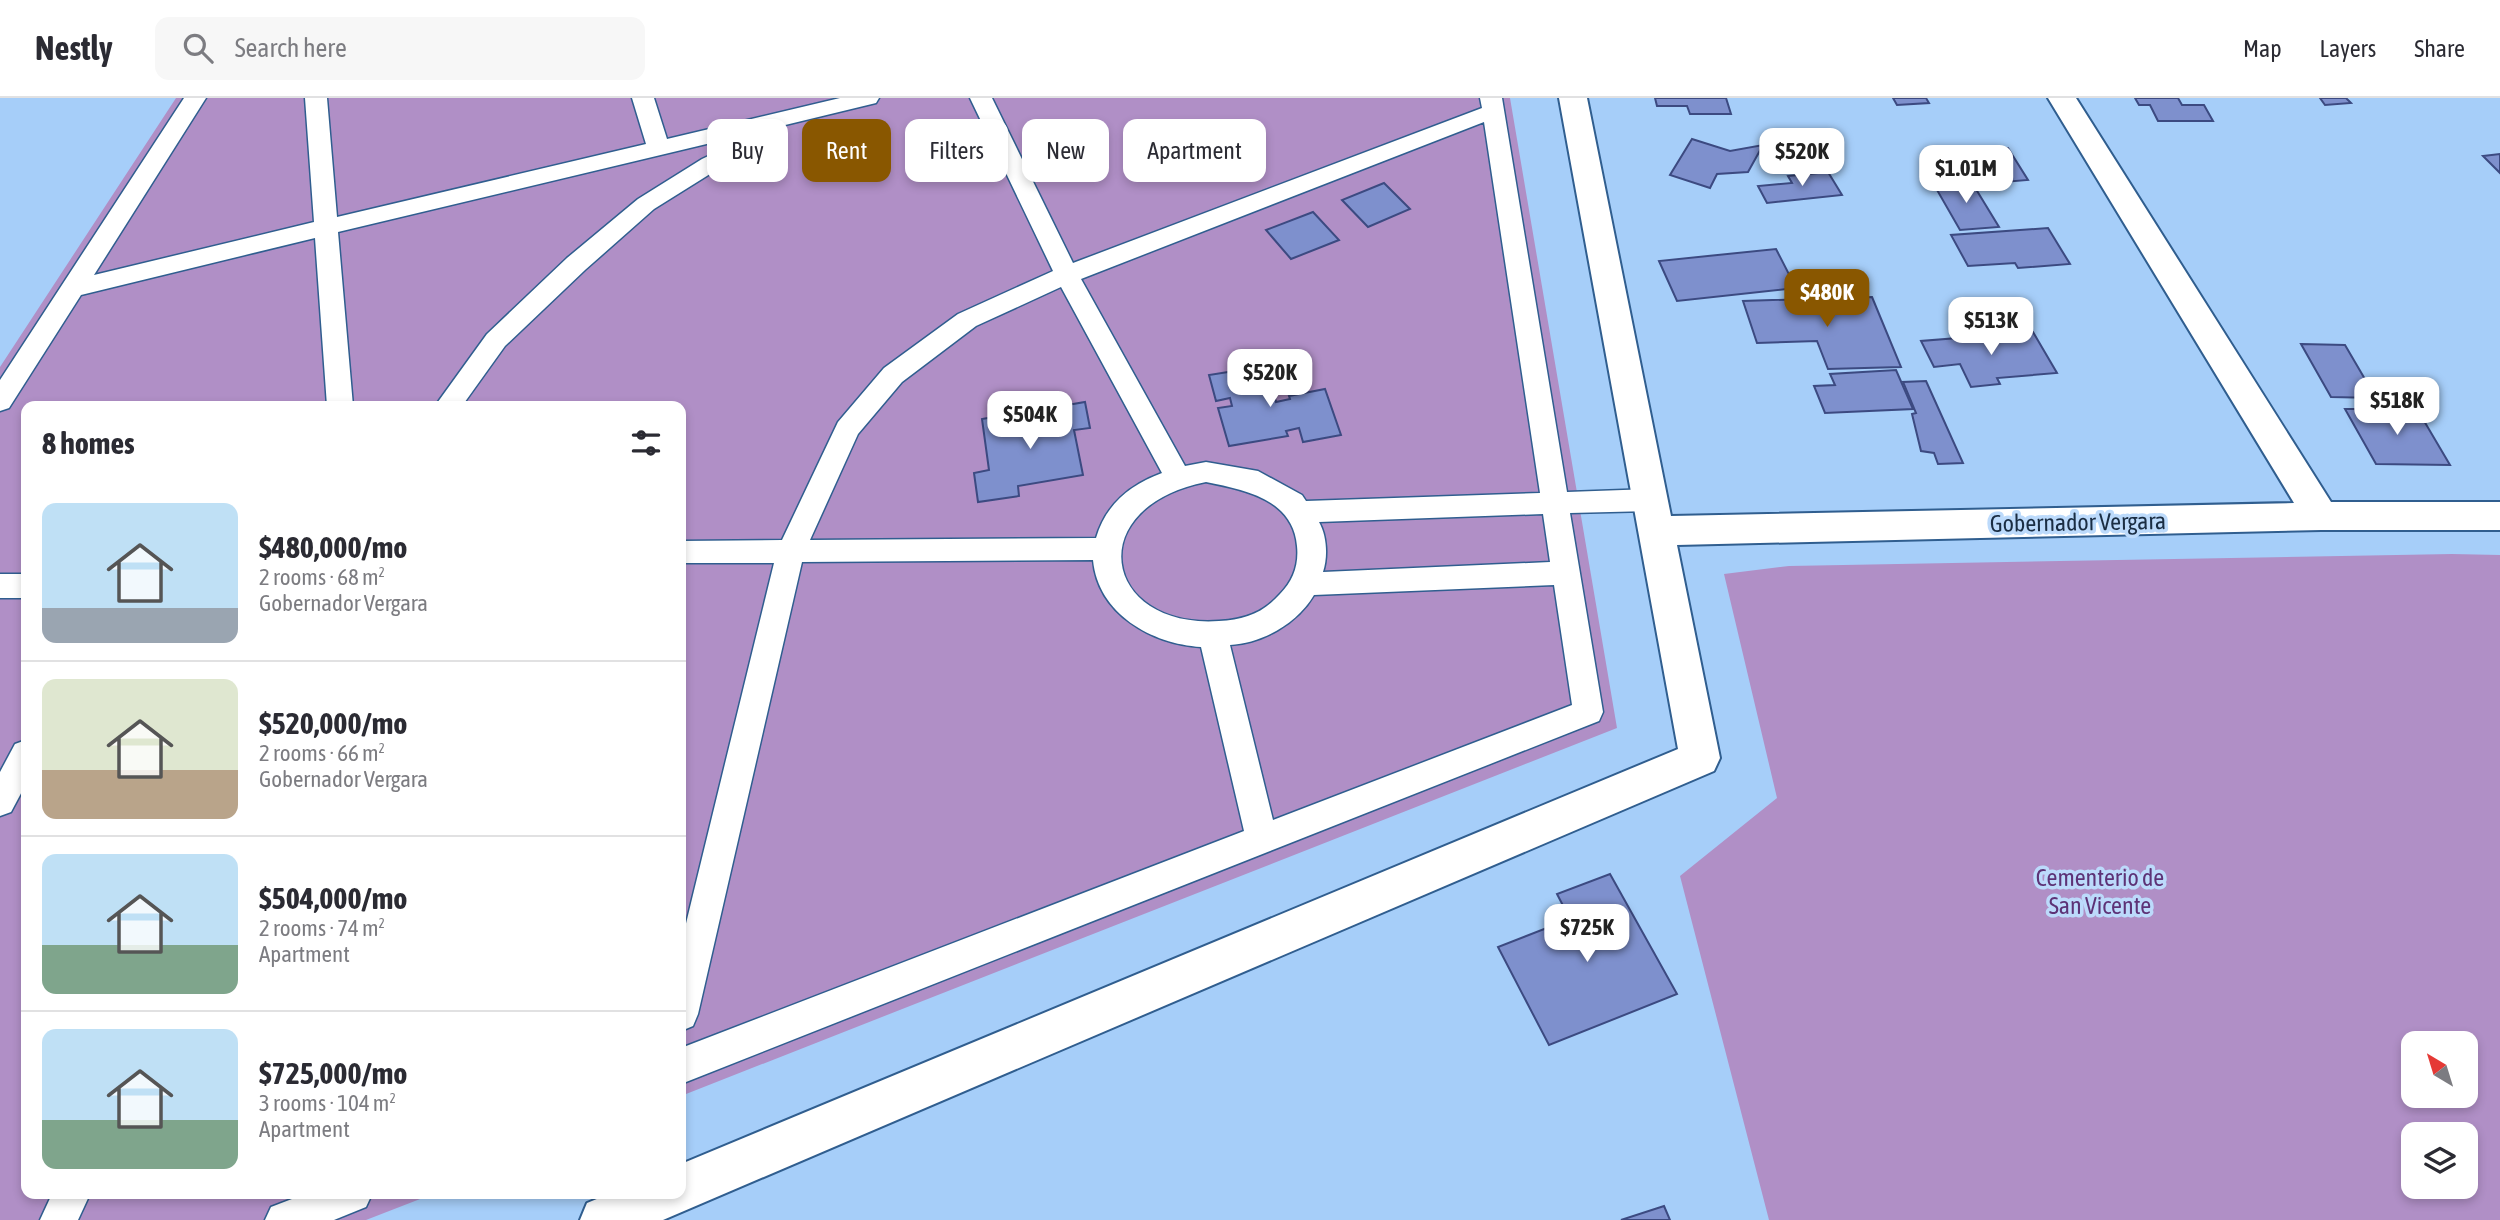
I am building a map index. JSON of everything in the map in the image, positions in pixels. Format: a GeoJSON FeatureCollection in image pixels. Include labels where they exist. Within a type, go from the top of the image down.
{"type":"FeatureCollection","features":[{"type":"Feature","properties":{"kind":"street"},"geometry":{"type":"LineString","coordinates":[[686,1186],[1700,758],[1573,98]]}},
{"type":"Feature","properties":{"kind":"street"},"geometry":{"type":"LineString","coordinates":[[2062,98],[2321,516]]}},
{"type":"Feature","properties":{"kind":"street","name":"Gobernador Vergara"},"geometry":{"type":"LineString","coordinates":[[1654,516],[2500,516]]}},
{"type":"Feature","properties":{"kind":"street"},"geometry":{"type":"LineString","coordinates":[[604,1220],[655,1199]]}},
{"type":"Feature","properties":{"kind":"lane"},"geometry":{"type":"LineString","coordinates":[[0,401],[195,98]]}},
{"type":"Feature","properties":{"kind":"lane"},"geometry":{"type":"LineString","coordinates":[[316,98],[340,401]]}},
{"type":"Feature","properties":{"kind":"lane"},"geometry":{"type":"LineString","coordinates":[[643,98],[658,148]]}},
{"type":"Feature","properties":{"kind":"lane"},"geometry":{"type":"LineString","coordinates":[[72,288],[868,98]]}},
{"type":"Feature","properties":{"kind":"lane"},"geometry":{"type":"LineString","coordinates":[[981,98],[1067,275],[1178,476]]}},
{"type":"Feature","properties":{"kind":"lane"},"geometry":{"type":"LineString","coordinates":[[686,993],[790,553],[846,429],[893,375],[967,320],[1067,275],[1492,104],[1588,712],[686,1064]]}},
{"type":"Feature","properties":{"kind":"lane"},"geometry":{"type":"LineString","coordinates":[[452,401],[496,340],[576,264],[646,204],[710,164],[825,108]]}},
{"type":"Feature","properties":{"kind":"lane"},"geometry":{"type":"LineString","coordinates":[[1225,472],[1261,481],[1283,494],[1301,512],[1312,535],[1315,560],[1307,584],[1291,605],[1269,621],[1243,632],[1213,637],[1178,633],[1147,621],[1124,601],[1110,576],[1107,549],[1113,525],[1129,504],[1150,487],[1178,476],[1225,472]]}},
{"type":"Feature","properties":{"kind":"lane"},"geometry":{"type":"LineString","coordinates":[[1301,512],[1555,503],[1654,516]]}},
{"type":"Feature","properties":{"kind":"lane"},"geometry":{"type":"LineString","coordinates":[[686,552],[1107,549]]}},
{"type":"Feature","properties":{"kind":"lane"},"geometry":{"type":"LineString","coordinates":[[1307,584],[1566,573]]}},
{"type":"Feature","properties":{"kind":"lane"},"geometry":{"type":"LineString","coordinates":[[0,586],[21,586]]}},
{"type":"Feature","properties":{"kind":"lane"},"geometry":{"type":"LineString","coordinates":[[1213,637],[1262,840]]}},
{"type":"Feature","properties":{"kind":"lane"},"geometry":{"type":"LineString","coordinates":[[0,802],[21,763]]}},
{"type":"Feature","properties":{"kind":"lane"},"geometry":{"type":"LineString","coordinates":[[59,1220],[69,1199]]}},
{"type":"Feature","properties":{"kind":"lane"},"geometry":{"type":"LineString","coordinates":[[284,1220],[340,1199]]}},
{"type":"Feature","properties":{"kind":"green space"},"geometry":{"type":"Polygon","coordinates":[[[176,98],[1510,98],[1617,728],[686,1094],[686,401],[21,401],[21,1199],[420,1199],[366,1220],[0,1220],[0,367],[176,98]]]}},
{"type":"Feature","properties":{"kind":"green space","name":"Cementerio de San Vicente"},"geometry":{"type":"Polygon","coordinates":[[[2500,555],[2500,1220],[1769,1220],[1680,876],[1777,798],[1724,574],[1789,566],[2500,555]]]}},
{"type":"Feature","properties":{"kind":"building"},"geometry":{"type":"Polygon","coordinates":[[[1655,98],[1726,98],[1731,114],[1690,114],[1687,106],[1657,106],[1655,98]]]}},
{"type":"Feature","properties":{"kind":"building"},"geometry":{"type":"Polygon","coordinates":[[[1893,98],[1926,98],[1929,103],[1897,105],[1893,98]]]}},
{"type":"Feature","properties":{"kind":"building"},"geometry":{"type":"Polygon","coordinates":[[[2135,98],[2178,98],[2182,105],[2204,105],[2213,121],[2158,121],[2150,105],[2139,105],[2135,98]]]}},
{"type":"Feature","properties":{"kind":"building"},"geometry":{"type":"Polygon","coordinates":[[[2320,98],[2346,98],[2351,103],[2325,105],[2320,98]]]}},
{"type":"Feature","properties":{"kind":"building"},"geometry":{"type":"Polygon","coordinates":[[[1692,139],[1730,151],[1763,145],[1748,172],[1717,174],[1710,188],[1670,175],[1692,139]]]}},
{"type":"Feature","properties":{"kind":"building"},"geometry":{"type":"Polygon","coordinates":[[[2008,148],[2028,180],[1979,184],[1959,151],[2008,148]]]}},
{"type":"Feature","properties":{"kind":"building"},"geometry":{"type":"Polygon","coordinates":[[[2500,154],[2500,173],[2483,156],[2500,154]]]}},
{"type":"Feature","properties":{"kind":"building"},"geometry":{"type":"Polygon","coordinates":[[[1828,172],[1842,195],[1767,203],[1758,186],[1792,183],[1788,176],[1828,172]]]}},
{"type":"Feature","properties":{"kind":"building"},"geometry":{"type":"Polygon","coordinates":[[[1971,181],[1999,227],[1960,230],[1933,183],[1971,181]]]}},
{"type":"Feature","properties":{"kind":"building"},"geometry":{"type":"Polygon","coordinates":[[[1384,183],[1410,209],[1368,227],[1342,200],[1384,183]]]}},
{"type":"Feature","properties":{"kind":"building"},"geometry":{"type":"Polygon","coordinates":[[[1313,212],[1339,240],[1291,259],[1266,230],[1313,212]]]}},
{"type":"Feature","properties":{"kind":"building"},"geometry":{"type":"Polygon","coordinates":[[[2048,228],[2070,264],[2018,268],[2015,263],[1968,266],[1951,235],[2048,228]]]}},
{"type":"Feature","properties":{"kind":"building"},"geometry":{"type":"Polygon","coordinates":[[[1776,249],[1796,288],[1677,301],[1659,261],[1776,249]]]}},
{"type":"Feature","properties":{"kind":"building"},"geometry":{"type":"Polygon","coordinates":[[[1872,297],[1901,367],[1828,369],[1817,341],[1757,343],[1743,301],[1872,297]]]}},
{"type":"Feature","properties":{"kind":"building"},"geometry":{"type":"Polygon","coordinates":[[[2033,332],[2057,373],[1997,378],[2000,384],[1971,387],[1960,364],[1934,367],[1921,341],[2033,332]]]}},
{"type":"Feature","properties":{"kind":"building"},"geometry":{"type":"Polygon","coordinates":[[[2301,344],[2345,345],[2376,398],[2331,397],[2301,344]]]}},
{"type":"Feature","properties":{"kind":"building"},"geometry":{"type":"Polygon","coordinates":[[[1266,366],[1273,390],[1267,392],[1269,399],[1275,398],[1276,402],[1290,399],[1289,396],[1325,389],[1341,435],[1303,442],[1299,428],[1286,431],[1288,436],[1229,446],[1218,408],[1232,406],[1230,398],[1216,401],[1209,375],[1266,366]]]}},
{"type":"Feature","properties":{"kind":"building"},"geometry":{"type":"Polygon","coordinates":[[[1896,370],[1913,409],[1825,413],[1814,386],[1835,385],[1830,374],[1896,370]]]}},
{"type":"Feature","properties":{"kind":"building"},"geometry":{"type":"Polygon","coordinates":[[[1926,381],[1963,463],[1938,464],[1934,453],[1921,451],[1912,414],[1916,413],[1903,382],[1926,381]]]}},
{"type":"Feature","properties":{"kind":"building"},"geometry":{"type":"Polygon","coordinates":[[[1085,402],[1090,428],[1074,430],[1083,475],[1018,486],[1019,496],[978,502],[974,473],[989,470],[982,419],[1015,413],[1016,421],[1046,417],[1044,409],[1085,402]]]}},
{"type":"Feature","properties":{"kind":"building"},"geometry":{"type":"Polygon","coordinates":[[[2345,409],[2417,409],[2450,465],[2376,464],[2345,409]]]}},
{"type":"Feature","properties":{"kind":"building"},"geometry":{"type":"Polygon","coordinates":[[[1610,874],[1677,994],[1549,1045],[1498,947],[1570,919],[1557,894],[1610,874]]]}},
{"type":"Feature","properties":{"kind":"building"},"geometry":{"type":"Polygon","coordinates":[[[1664,1206],[1670,1220],[1621,1220],[1664,1206]]]}}]}
